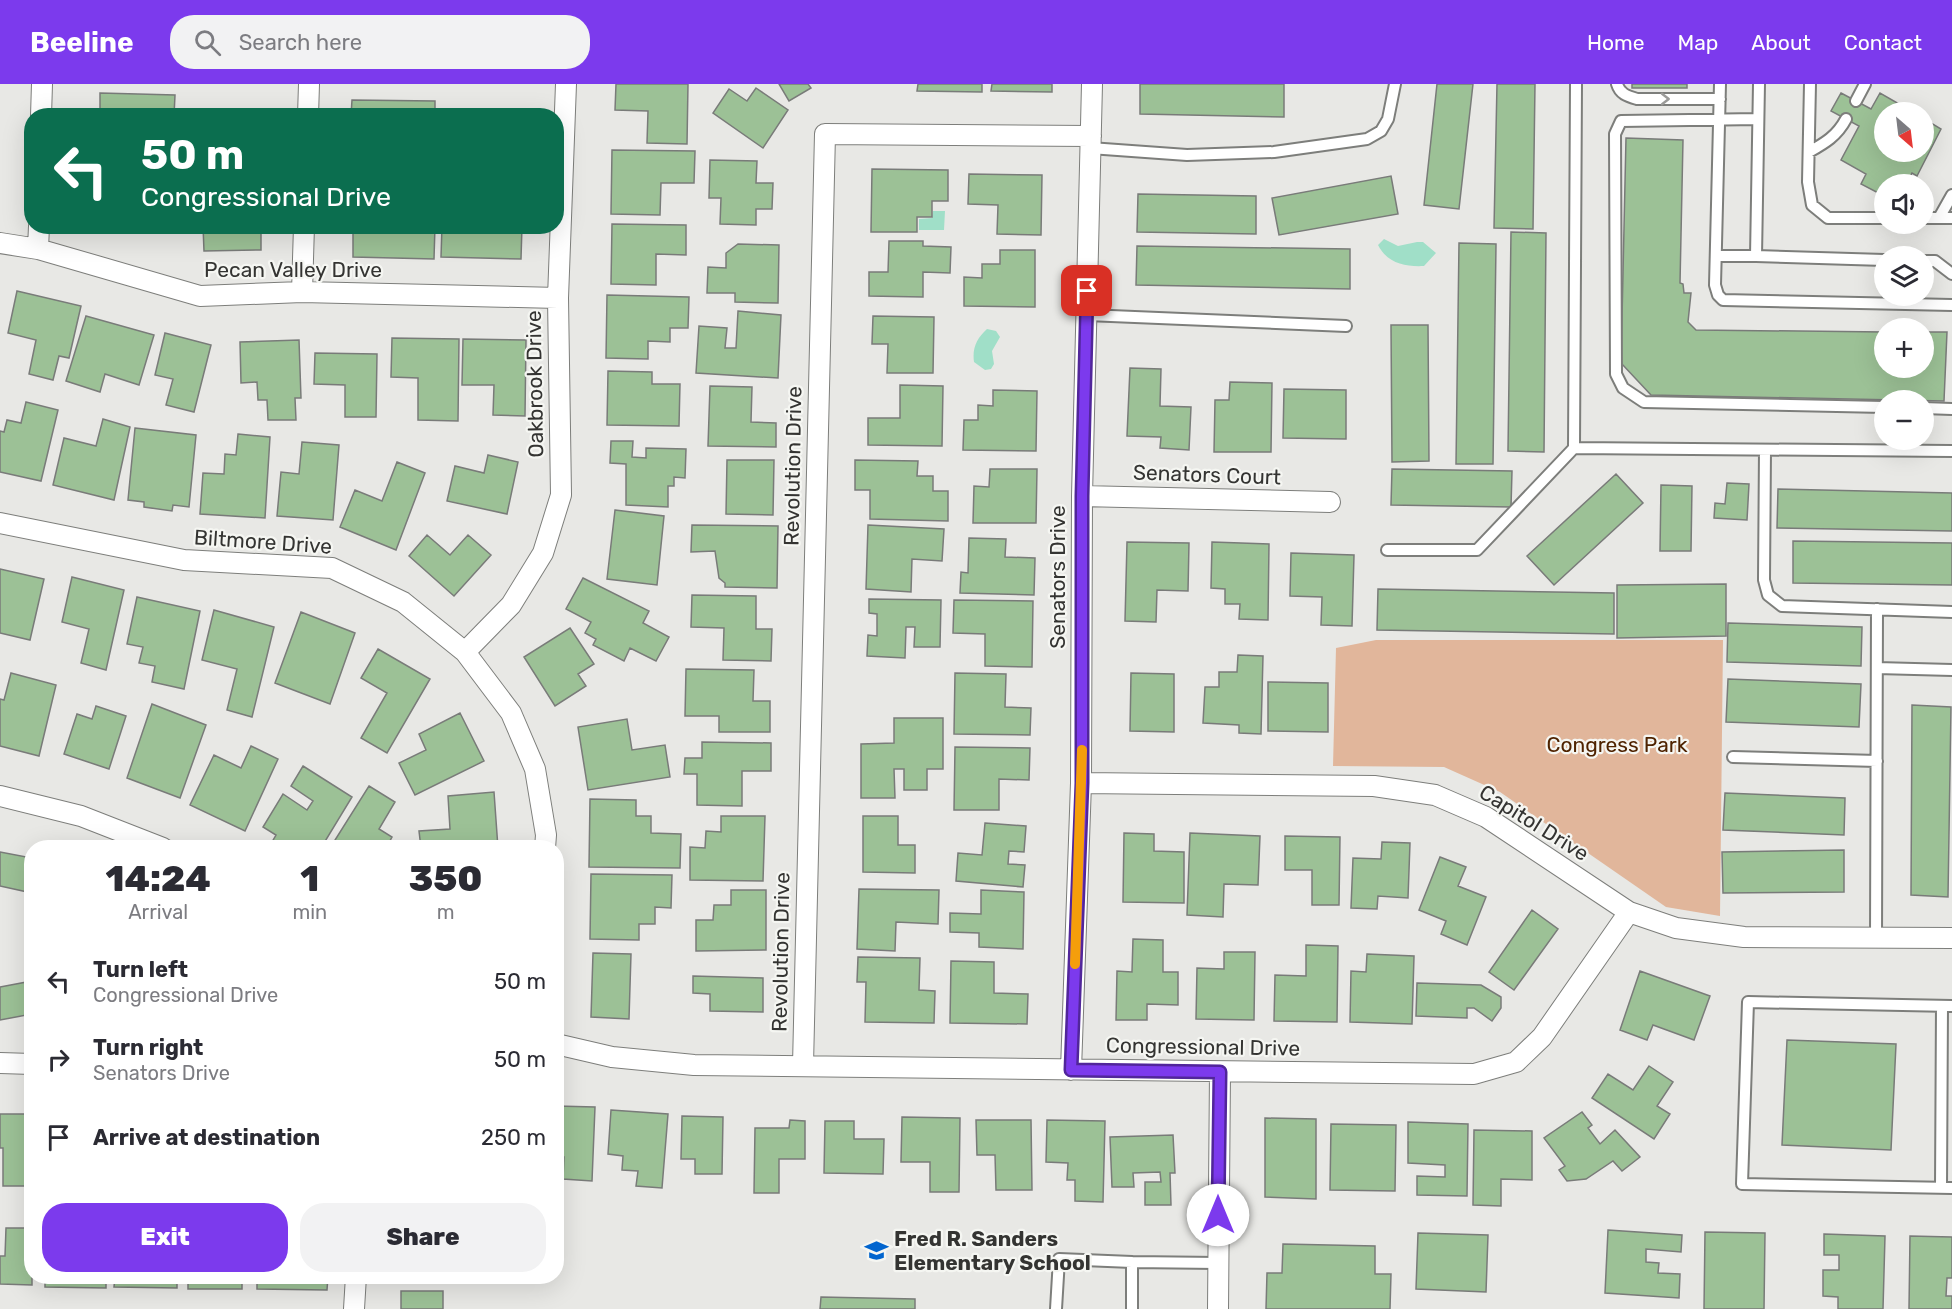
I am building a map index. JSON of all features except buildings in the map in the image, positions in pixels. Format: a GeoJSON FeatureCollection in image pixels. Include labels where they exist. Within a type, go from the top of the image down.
{"type":"FeatureCollection","features":[{"type":"Feature","properties":{"kind":"street"},"geometry":{"type":"LineString","coordinates":[[41,108],[42,84]]}},
{"type":"Feature","properties":{"kind":"street"},"geometry":{"type":"LineString","coordinates":[[308,108],[309,84]]}},
{"type":"Feature","properties":{"kind":"street","name":"Oakbrook Drive"},"geometry":{"type":"LineString","coordinates":[[564,138],[566,84]]}},
{"type":"Feature","properties":{"kind":"street","name":"Senators Drive"},"geometry":{"type":"LineString","coordinates":[[1071,1070],[1082,783],[1082,496],[1092,84]]}},
{"type":"Feature","properties":{"kind":"street","name":"Revolution Drive"},"geometry":{"type":"LineString","coordinates":[[803,1065],[825,134],[1091,142]]}},
{"type":"Feature","properties":{"kind":"street"},"geometry":{"type":"LineString","coordinates":[[38,249],[39,234]]}},
{"type":"Feature","properties":{"kind":"street"},"geometry":{"type":"LineString","coordinates":[[302,292],[304,234]]}},
{"type":"Feature","properties":{"kind":"street","name":"Oakbrook Drive"},"geometry":{"type":"LineString","coordinates":[[465,652],[517,597],[543,553],[561,495],[558,298],[560,234]]}},
{"type":"Feature","properties":{"kind":"street","name":"Pecan Valley Drive"},"geometry":{"type":"LineString","coordinates":[[0,243],[38,249],[200,296],[302,292],[558,298]]}},
{"type":"Feature","properties":{"kind":"street","name":"Senators Court"},"geometry":{"type":"LineString","coordinates":[[1082,496],[1330,502]]}},
{"type":"Feature","properties":{"kind":"street","name":"Biltmore Drive"},"geometry":{"type":"LineString","coordinates":[[0,523],[184,560],[332,568],[403,602],[465,652],[511,713],[535,769],[546,840]]}},
{"type":"Feature","properties":{"kind":"street","name":"Capitol Drive"},"geometry":{"type":"LineString","coordinates":[[1082,783],[1374,786],[1435,795],[1486,817],[1629,912],[1676,928],[1744,937],[1952,938]]}},
{"type":"Feature","properties":{"kind":"street"},"geometry":{"type":"LineString","coordinates":[[0,796],[81,816],[142,840]]}},
{"type":"Feature","properties":{"kind":"street","name":"Congressional Drive"},"geometry":{"type":"LineString","coordinates":[[564,1046],[612,1057],[694,1065],[1474,1074],[1516,1062],[1542,1037],[1629,912]]}},
{"type":"Feature","properties":{"kind":"street"},"geometry":{"type":"LineString","coordinates":[[0,1063],[24,1064]]}},
{"type":"Feature","properties":{"kind":"street"},"geometry":{"type":"LineString","coordinates":[[1218,1309],[1220,1072]]}},
{"type":"Feature","properties":{"kind":"street"},"geometry":{"type":"LineString","coordinates":[[354,1309],[356,1284]]}},
{"type":"Feature","properties":{"kind":"lane"},"geometry":{"type":"LineString","coordinates":[[1091,142],[1187,155],[1274,152],[1367,139],[1381,131],[1388,119],[1395,84]]}},
{"type":"Feature","properties":{"kind":"lane"},"geometry":{"type":"LineString","coordinates":[[1387,550],[1477,549],[1574,448],[1576,84]]}},
{"type":"Feature","properties":{"kind":"lane"},"geometry":{"type":"LineString","coordinates":[[1617,84],[1618,90],[1624,95],[1637,99],[1720,99]]}},
{"type":"Feature","properties":{"kind":"lane"},"geometry":{"type":"LineString","coordinates":[[1720,84],[1715,285],[1718,295],[1723,300],[1952,305]]}},
{"type":"Feature","properties":{"kind":"lane"},"geometry":{"type":"LineString","coordinates":[[1756,256],[1759,84]]}},
{"type":"Feature","properties":{"kind":"lane"},"geometry":{"type":"LineString","coordinates":[[1810,84],[1808,182],[1812,205],[1828,218],[1874,218]]}},
{"type":"Feature","properties":{"kind":"lane"},"geometry":{"type":"LineString","coordinates":[[1856,101],[1865,84]]}},
{"type":"Feature","properties":{"kind":"lane"},"geometry":{"type":"LineString","coordinates":[[1758,119],[1621,121],[1615,134],[1616,374],[1623,388],[1644,402],[1874,407]]}},
{"type":"Feature","properties":{"kind":"lane"},"geometry":{"type":"LineString","coordinates":[[1809,152],[1840,131],[1846,119]]}},
{"type":"Feature","properties":{"kind":"lane"},"geometry":{"type":"LineString","coordinates":[[1939,218],[1952,195]]}},
{"type":"Feature","properties":{"kind":"lane"},"geometry":{"type":"LineString","coordinates":[[1934,218],[1952,218]]}},
{"type":"Feature","properties":{"kind":"lane"},"geometry":{"type":"LineString","coordinates":[[1716,256],[1874,260]]}},
{"type":"Feature","properties":{"kind":"lane"},"geometry":{"type":"LineString","coordinates":[[1934,261],[1952,274]]}},
{"type":"Feature","properties":{"kind":"lane"},"geometry":{"type":"LineString","coordinates":[[1087,315],[1346,326]]}},
{"type":"Feature","properties":{"kind":"lane"},"geometry":{"type":"LineString","coordinates":[[1934,408],[1952,409]]}},
{"type":"Feature","properties":{"kind":"lane"},"geometry":{"type":"LineString","coordinates":[[1574,448],[1952,451]]}},
{"type":"Feature","properties":{"kind":"lane"},"geometry":{"type":"LineString","coordinates":[[1765,450],[1764,580],[1768,595],[1782,606],[1952,612]]}},
{"type":"Feature","properties":{"kind":"lane"},"geometry":{"type":"LineString","coordinates":[[1876,938],[1877,609]]}},
{"type":"Feature","properties":{"kind":"lane"},"geometry":{"type":"LineString","coordinates":[[1877,668],[1952,670]]}},
{"type":"Feature","properties":{"kind":"lane"},"geometry":{"type":"LineString","coordinates":[[1733,757],[1877,761]]}},
{"type":"Feature","properties":{"kind":"lane"},"geometry":{"type":"LineString","coordinates":[[1748,1002],[1947,1006],[1946,1188],[1742,1184],[1748,1002]]}},
{"type":"Feature","properties":{"kind":"lane"},"geometry":{"type":"LineString","coordinates":[[1056,1309],[1059,1259],[1218,1263]]}},
{"type":"Feature","properties":{"kind":"lane"},"geometry":{"type":"LineString","coordinates":[[1132,1262],[1132,1309]]}},
{"type":"Feature","properties":{"kind":"green space","name":"Congress Park"},"geometry":{"type":"Polygon","coordinates":[[[1376,640],[1723,640],[1720,916],[1666,907],[1500,792],[1444,767],[1333,766],[1336,648],[1376,640]]]}},
{"type":"Feature","properties":{"kind":"shaded area"},"geometry":{"type":"Polygon","coordinates":[[[933,211],[945,211],[944,230],[919,230],[919,219],[932,218],[933,211]]]}},
{"type":"Feature","properties":{"kind":"shaded area"},"geometry":{"type":"Polygon","coordinates":[[[1384,239],[1398,246],[1423,242],[1436,253],[1424,266],[1403,265],[1386,256],[1382,251],[1378,245],[1384,239]]]}},
{"type":"Feature","properties":{"kind":"shaded area"},"geometry":{"type":"Polygon","coordinates":[[[987,329],[996,331],[1000,337],[992,351],[994,364],[991,369],[985,370],[974,362],[974,352],[980,336],[987,329]]]}},
{"type":"Feature","properties":{"kind":"slow traffic"},"geometry":{"type":"LineString","coordinates":[[1075,964],[1082,750]]}},
{"type":"Feature","properties":{"kind":"place","name":"Fred R. Sanders Elementary School"},"geometry":{"type":"Point","coordinates":[876,1251]}},
{"type":"Feature","properties":{"kind":"route"},"geometry":{"type":"LineString","coordinates":[[1087,291],[1082,496],[1082,783],[1071,1070],[1220,1072],[1218,1215]]}}]}
